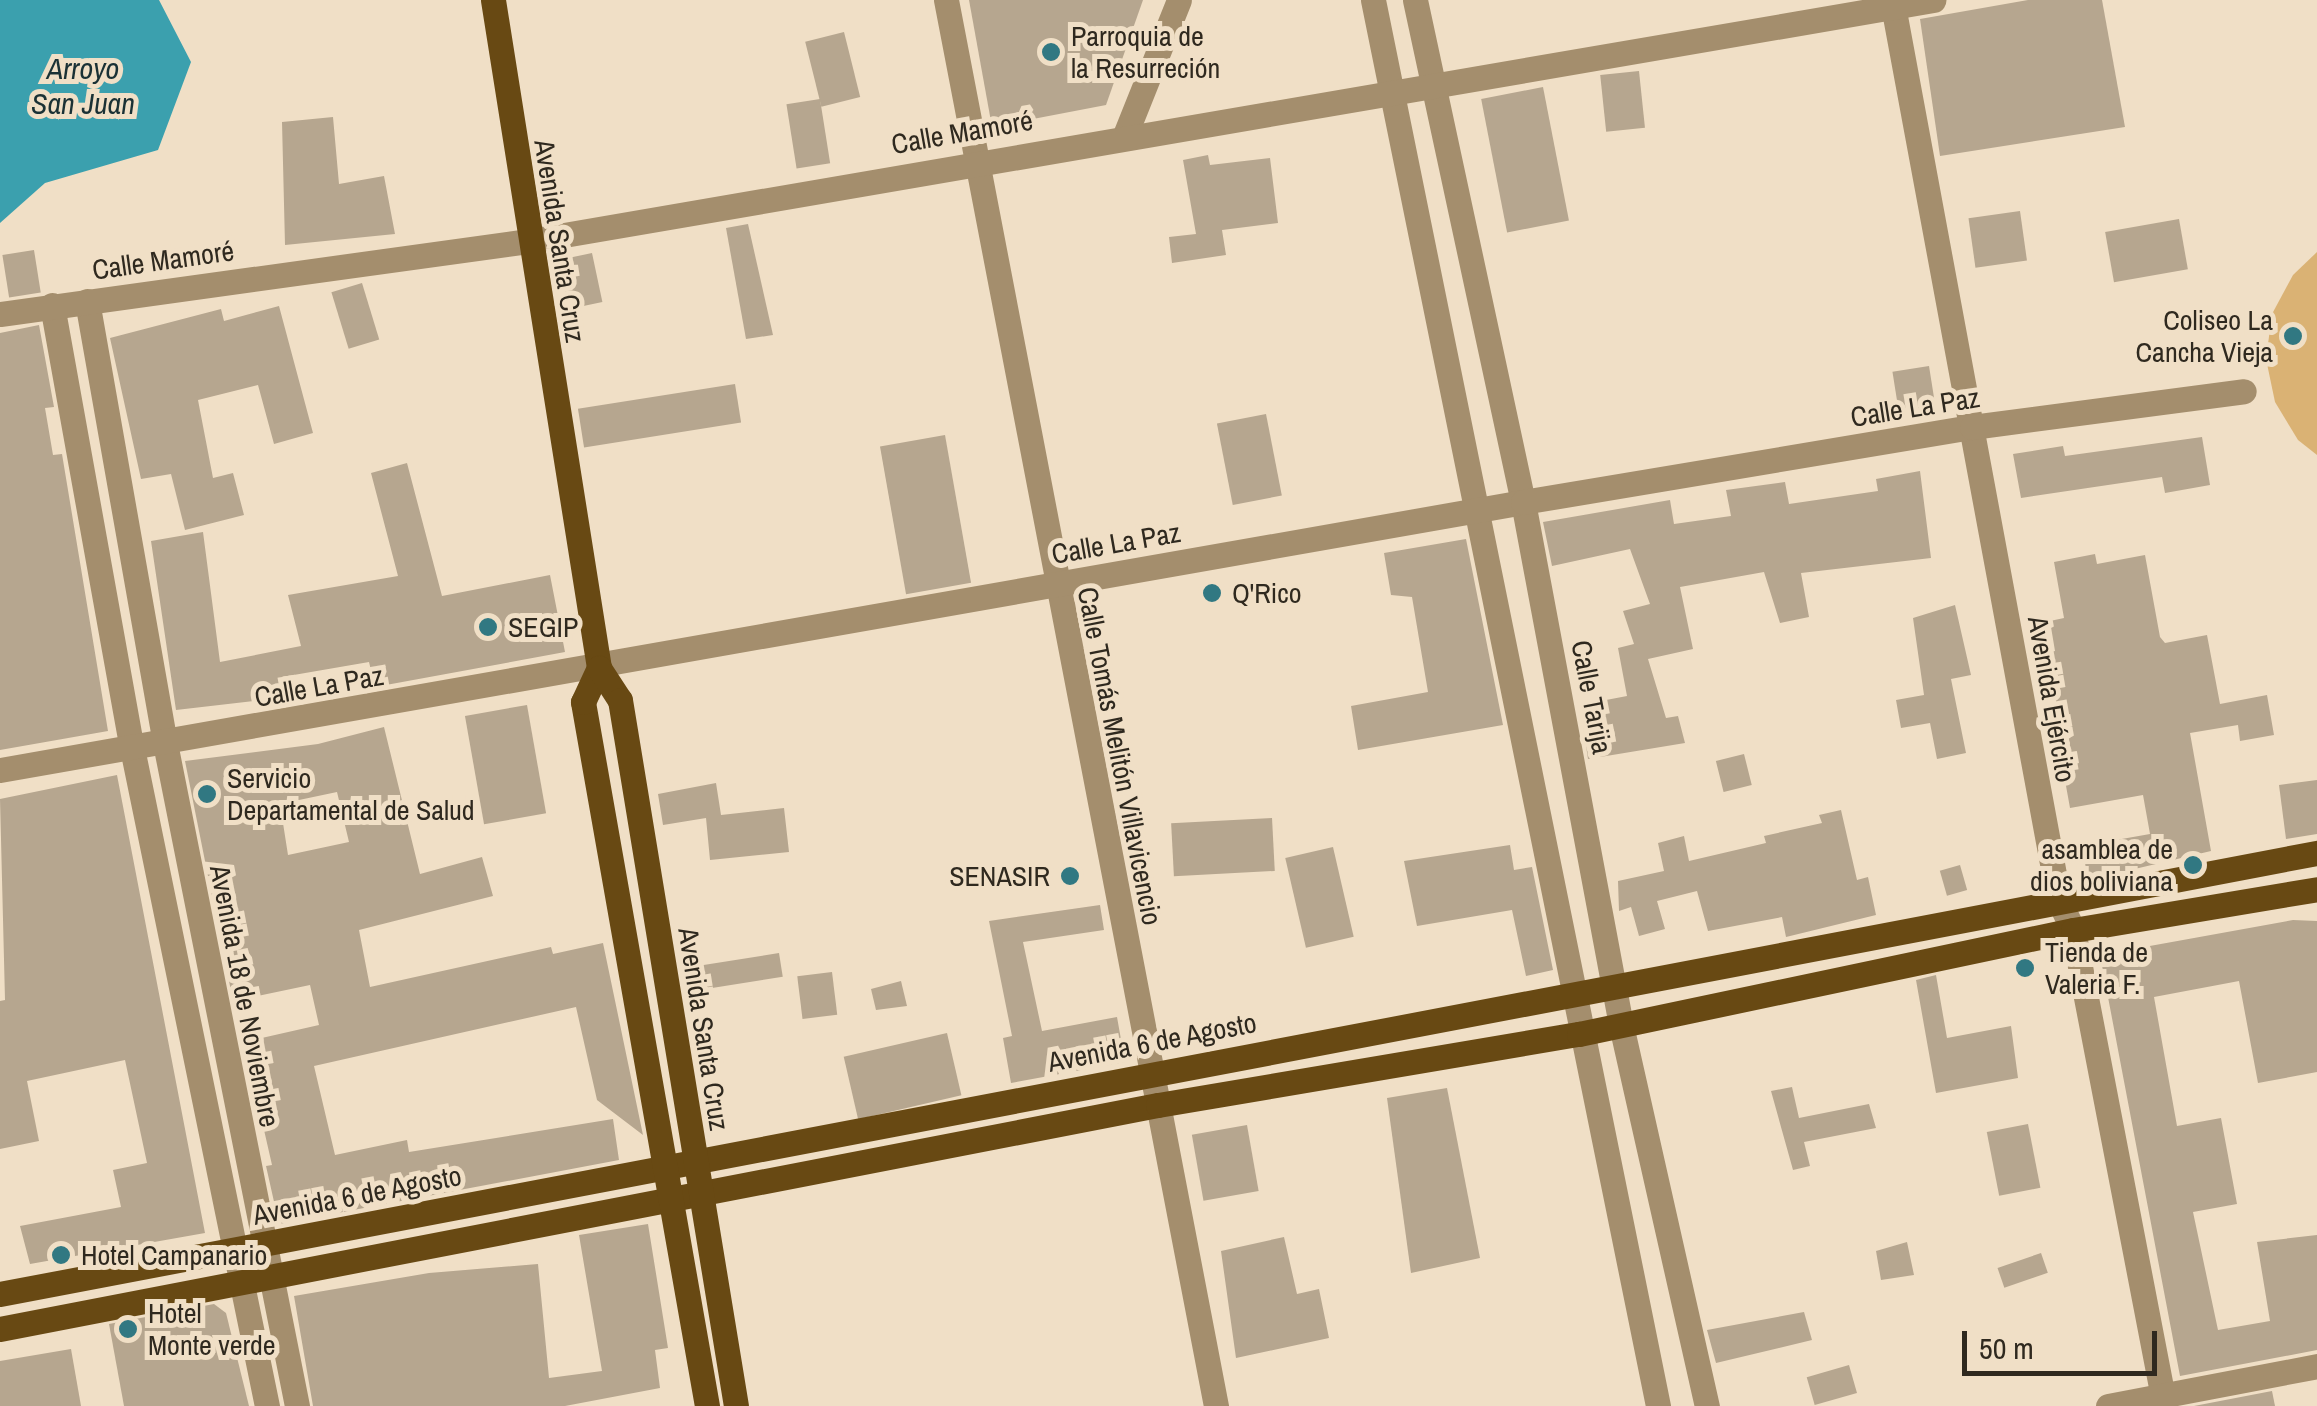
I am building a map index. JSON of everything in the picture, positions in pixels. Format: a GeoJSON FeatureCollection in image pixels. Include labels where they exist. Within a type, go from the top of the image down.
{"type":"FeatureCollection","features":[{"type":"Feature","properties":{"kind":"main road","name":"Avenida Santa Cruz"},"geometry":{"type":"LineString","coordinates":[[493,0],[598,668],[620,700],[736,1406]]}},
{"type":"Feature","properties":{"kind":"main road","name":"Avenida Santa Cruz"},"geometry":{"type":"LineString","coordinates":[[598,668],[583,702],[707,1406]]}},
{"type":"Feature","properties":{"kind":"main road","name":"Avenida 6 de Agosto"},"geometry":{"type":"LineString","coordinates":[[0,1294],[1575,990],[2317,853]]}},
{"type":"Feature","properties":{"kind":"main road"},"geometry":{"type":"LineString","coordinates":[[0,1329],[673,1203],[1158,1105],[1579,1034],[2073,930],[2317,889]]}},
{"type":"Feature","properties":{"kind":"street","name":"Calle Tomás Melitón Villavicencio"},"geometry":{"type":"LineString","coordinates":[[946,0],[1216,1406]]}},
{"type":"Feature","properties":{"kind":"street"},"geometry":{"type":"LineString","coordinates":[[1125,135],[1179,0]]}},
{"type":"Feature","properties":{"kind":"street"},"geometry":{"type":"LineString","coordinates":[[1373,0],[1481,512],[1575,990],[1579,1034],[1658,1406]]}},
{"type":"Feature","properties":{"kind":"street","name":"Calle Tarija"},"geometry":{"type":"LineString","coordinates":[[1415,0],[1523,502],[1617,985],[1621,1025],[1707,1406]]}},
{"type":"Feature","properties":{"kind":"street","name":"Calle Mamoré"},"geometry":{"type":"LineString","coordinates":[[0,314],[529,241],[977,159],[1390,95],[1932,0]]}},
{"type":"Feature","properties":{"kind":"street","name":"Avenida Ejército"},"geometry":{"type":"LineString","coordinates":[[1893,5],[2058,900],[2073,930],[2165,1401]]}},
{"type":"Feature","properties":{"kind":"street","name":"Avenida 18 de Noviembre"},"geometry":{"type":"LineString","coordinates":[[87,301],[165,743],[297,1406]]}},
{"type":"Feature","properties":{"kind":"street"},"geometry":{"type":"LineString","coordinates":[[52,306],[132,748],[267,1406]]}},
{"type":"Feature","properties":{"kind":"street","name":"Calle La Paz"},"geometry":{"type":"LineString","coordinates":[[0,770],[598,668],[1523,502],[1972,428],[2244,391]]}},
{"type":"Feature","properties":{"kind":"street"},"geometry":{"type":"LineString","coordinates":[[2108,1406],[2165,1401],[2317,1366]]}},
{"type":"Feature","properties":{"kind":"shaded area","name":"Coliseo La Cancha Vieja"},"geometry":{"type":"Polygon","coordinates":[[[2317,252],[2317,455],[2298,440],[2275,402],[2266,359],[2272,314],[2293,275],[2317,252]]]}},
{"type":"Feature","properties":{"kind":"water","name":"Arroyo San Juan"},"geometry":{"type":"Polygon","coordinates":[[[0,0],[159,0],[191,62],[158,150],[45,183],[0,223],[0,0]]]}},
{"type":"Feature","properties":{"kind":"building","name":"Parroquia de la Resurreción"},"geometry":{"type":"Polygon","coordinates":[[[969,0],[1143,0],[1106,105],[992,127],[969,0]]]}},
{"type":"Feature","properties":{"kind":"building"},"geometry":{"type":"Polygon","coordinates":[[[2028,0],[2102,0],[2125,127],[1940,156],[1920,19],[2028,0]]]}},
{"type":"Feature","properties":{"kind":"building"},"geometry":{"type":"Polygon","coordinates":[[[844,32],[860,97],[821,107],[805,42],[844,32]]]}},
{"type":"Feature","properties":{"kind":"building"},"geometry":{"type":"Polygon","coordinates":[[[1639,71],[1645,128],[1606,132],[1600,75],[1639,71]]]}},
{"type":"Feature","properties":{"kind":"building"},"geometry":{"type":"Polygon","coordinates":[[[1543,87],[1569,221],[1507,233],[1481,99],[1543,87]]]}},
{"type":"Feature","properties":{"kind":"building"},"geometry":{"type":"Polygon","coordinates":[[[820,99],[830,163],[797,169],[786,104],[820,99]]]}},
{"type":"Feature","properties":{"kind":"building"},"geometry":{"type":"Polygon","coordinates":[[[333,117],[339,184],[384,176],[395,234],[285,245],[282,122],[333,117]]]}},
{"type":"Feature","properties":{"kind":"building"},"geometry":{"type":"Polygon","coordinates":[[[1208,155],[1210,165],[1270,158],[1278,223],[1222,230],[1226,255],[1172,263],[1169,237],[1196,234],[1183,160],[1208,155]]]}},
{"type":"Feature","properties":{"kind":"building"},"geometry":{"type":"Polygon","coordinates":[[[2020,211],[2027,261],[1975,268],[1969,218],[2020,211]]]}},
{"type":"Feature","properties":{"kind":"building"},"geometry":{"type":"Polygon","coordinates":[[[2179,219],[2188,269],[2114,282],[2105,232],[2179,219]]]}},
{"type":"Feature","properties":{"kind":"building"},"geometry":{"type":"Polygon","coordinates":[[[748,224],[773,335],[746,339],[726,228],[748,224]]]}},
{"type":"Feature","properties":{"kind":"building"},"geometry":{"type":"Polygon","coordinates":[[[34,250],[41,292],[9,297],[2,255],[34,250]]]}},
{"type":"Feature","properties":{"kind":"building"},"geometry":{"type":"Polygon","coordinates":[[[592,253],[602,302],[569,309],[559,260],[592,253]]]}},
{"type":"Feature","properties":{"kind":"building"},"geometry":{"type":"Polygon","coordinates":[[[362,283],[379,339],[349,349],[331,292],[362,283]]]}},
{"type":"Feature","properties":{"kind":"building"},"geometry":{"type":"Polygon","coordinates":[[[279,306],[313,433],[274,444],[258,385],[198,400],[213,478],[233,473],[244,515],[185,530],[171,474],[141,479],[110,338],[221,309],[224,321],[279,306]]]}},
{"type":"Feature","properties":{"kind":"building"},"geometry":{"type":"Polygon","coordinates":[[[39,325],[54,407],[45,408],[53,455],[62,454],[108,731],[0,750],[0,333],[39,325]]]}},
{"type":"Feature","properties":{"kind":"building"},"geometry":{"type":"Polygon","coordinates":[[[1929,366],[1935,406],[1899,411],[1892,372],[1929,366]]]}},
{"type":"Feature","properties":{"kind":"building"},"geometry":{"type":"Polygon","coordinates":[[[735,384],[741,423],[584,447],[578,409],[735,384]]]}},
{"type":"Feature","properties":{"kind":"building"},"geometry":{"type":"Polygon","coordinates":[[[1266,414],[1282,495],[1233,505],[1217,424],[1266,414]]]}},
{"type":"Feature","properties":{"kind":"building"},"geometry":{"type":"Polygon","coordinates":[[[945,435],[971,583],[906,594],[880,446],[945,435]]]}},
{"type":"Feature","properties":{"kind":"building"},"geometry":{"type":"Polygon","coordinates":[[[2202,437],[2210,485],[2165,493],[2162,477],[2021,498],[2013,454],[2063,446],[2065,456],[2202,437]]]}},
{"type":"Feature","properties":{"kind":"building"},"geometry":{"type":"Polygon","coordinates":[[[407,463],[442,596],[550,575],[565,652],[375,687],[369,662],[282,677],[287,697],[176,710],[151,541],[203,532],[220,662],[301,646],[288,595],[398,576],[371,473],[407,463]]]}},
{"type":"Feature","properties":{"kind":"building"},"geometry":{"type":"Polygon","coordinates":[[[1920,471],[1931,558],[1801,573],[1809,617],[1780,623],[1764,572],[1680,587],[1693,649],[1648,659],[1666,718],[1678,716],[1685,743],[1588,759],[1580,705],[1627,696],[1618,648],[1634,644],[1623,611],[1650,604],[1630,549],[1552,566],[1543,522],[1670,500],[1674,524],[1731,516],[1726,490],[1785,482],[1789,504],[1878,491],[1876,479],[1920,471]]]}},
{"type":"Feature","properties":{"kind":"building"},"geometry":{"type":"Polygon","coordinates":[[[1466,539],[1503,725],[1358,750],[1351,706],[1428,692],[1412,597],[1391,595],[1384,553],[1466,539]]]}},
{"type":"Feature","properties":{"kind":"building"},"geometry":{"type":"Polygon","coordinates":[[[2095,554],[2097,564],[2145,555],[2160,637],[2165,643],[2207,635],[2220,704],[2267,695],[2274,735],[2240,741],[2238,725],[2190,733],[2211,851],[2088,880],[2082,846],[2150,834],[2143,795],[2070,808],[2059,747],[2066,745],[2045,653],[2055,651],[2050,621],[2064,618],[2054,562],[2095,554]]]}},
{"type":"Feature","properties":{"kind":"building"},"geometry":{"type":"Polygon","coordinates":[[[1955,605],[1971,675],[1951,679],[1966,753],[1937,759],[1930,723],[1901,728],[1896,700],[1924,695],[1913,618],[1955,605]]]}},
{"type":"Feature","properties":{"kind":"building"},"geometry":{"type":"Polygon","coordinates":[[[527,705],[546,813],[484,824],[465,716],[527,705]]]}},
{"type":"Feature","properties":{"kind":"building"},"geometry":{"type":"Polygon","coordinates":[[[384,727],[420,874],[482,857],[493,896],[359,930],[370,987],[551,947],[553,954],[603,943],[643,1135],[597,1100],[576,1007],[314,1066],[335,1155],[407,1140],[409,1152],[613,1119],[619,1160],[279,1224],[266,1166],[272,1165],[244,1042],[319,1025],[310,985],[233,1001],[185,761],[318,744],[384,727]],[[337,792],[280,804],[288,855],[349,842],[337,792]]]}},
{"type":"Feature","properties":{"kind":"building"},"geometry":{"type":"Polygon","coordinates":[[[1744,754],[1752,785],[1724,792],[1716,761],[1744,754]]]}},
{"type":"Feature","properties":{"kind":"building"},"geometry":{"type":"Polygon","coordinates":[[[117,775],[205,1233],[30,1264],[20,1226],[121,1207],[113,1170],[147,1163],[125,1060],[27,1081],[39,1141],[0,1149],[0,1001],[5,1000],[0,799],[117,775]]]}},
{"type":"Feature","properties":{"kind":"building"},"geometry":{"type":"Polygon","coordinates":[[[2317,780],[2317,834],[2286,839],[2279,785],[2317,780]]]}},
{"type":"Feature","properties":{"kind":"building"},"geometry":{"type":"Polygon","coordinates":[[[716,783],[721,815],[784,808],[789,852],[710,860],[706,818],[663,825],[658,794],[716,783]]]}},
{"type":"Feature","properties":{"kind":"building"},"geometry":{"type":"Polygon","coordinates":[[[1841,810],[1857,880],[1868,877],[1876,915],[1786,937],[1782,917],[1708,931],[1697,891],[1657,901],[1665,929],[1639,936],[1631,907],[1619,911],[1618,881],[1664,871],[1658,843],[1684,836],[1689,861],[1766,843],[1764,836],[1822,823],[1819,815],[1841,810]]]}},
{"type":"Feature","properties":{"kind":"building"},"geometry":{"type":"Polygon","coordinates":[[[1272,818],[1275,871],[1174,876],[1171,823],[1272,818]]]}},
{"type":"Feature","properties":{"kind":"building"},"geometry":{"type":"Polygon","coordinates":[[[1510,845],[1514,870],[1532,867],[1553,970],[1526,976],[1512,910],[1417,926],[1404,861],[1510,845]]]}},
{"type":"Feature","properties":{"kind":"building"},"geometry":{"type":"Polygon","coordinates":[[[1333,847],[1354,937],[1306,948],[1285,858],[1333,847]]]}},
{"type":"Feature","properties":{"kind":"building"},"geometry":{"type":"Polygon","coordinates":[[[1960,865],[1967,890],[1947,896],[1940,871],[1960,865]]]}},
{"type":"Feature","properties":{"kind":"building"},"geometry":{"type":"Polygon","coordinates":[[[1100,905],[1104,930],[1023,942],[1042,1031],[1117,1017],[1125,1062],[1011,1083],[1003,1038],[1012,1036],[989,921],[1100,905]]]}},
{"type":"Feature","properties":{"kind":"building"},"geometry":{"type":"Polygon","coordinates":[[[2293,920],[2317,921],[2317,1072],[2258,1083],[2239,981],[2154,997],[2177,1126],[2221,1118],[2237,1204],[2193,1212],[2218,1330],[2270,1321],[2257,1242],[2317,1235],[2317,1350],[2180,1376],[2100,955],[2293,920]]]}},
{"type":"Feature","properties":{"kind":"building"},"geometry":{"type":"Polygon","coordinates":[[[779,953],[783,977],[690,991],[686,968],[779,953]]]}},
{"type":"Feature","properties":{"kind":"building"},"geometry":{"type":"Polygon","coordinates":[[[832,972],[837,1015],[803,1019],[797,976],[832,972]]]}},
{"type":"Feature","properties":{"kind":"building"},"geometry":{"type":"Polygon","coordinates":[[[1936,975],[1947,1038],[2011,1026],[2018,1078],[1936,1093],[1916,980],[1936,975]]]}},
{"type":"Feature","properties":{"kind":"building"},"geometry":{"type":"Polygon","coordinates":[[[901,981],[907,1006],[876,1010],[871,989],[901,981]]]}},
{"type":"Feature","properties":{"kind":"building"},"geometry":{"type":"Polygon","coordinates":[[[947,1033],[961,1095],[858,1119],[844,1057],[947,1033]]]}},
{"type":"Feature","properties":{"kind":"building"},"geometry":{"type":"Polygon","coordinates":[[[1792,1087],[1799,1118],[1869,1104],[1876,1128],[1804,1142],[1810,1166],[1793,1170],[1771,1091],[1792,1087]]]}},
{"type":"Feature","properties":{"kind":"building"},"geometry":{"type":"Polygon","coordinates":[[[1447,1088],[1480,1258],[1411,1273],[1387,1098],[1447,1088]]]}},
{"type":"Feature","properties":{"kind":"building"},"geometry":{"type":"Polygon","coordinates":[[[2028,1124],[2040,1188],[1999,1196],[1987,1132],[2028,1124]]]}},
{"type":"Feature","properties":{"kind":"building"},"geometry":{"type":"Polygon","coordinates":[[[1247,1125],[1259,1191],[1203,1201],[1192,1135],[1247,1125]]]}},
{"type":"Feature","properties":{"kind":"building"},"geometry":{"type":"Polygon","coordinates":[[[648,1224],[668,1348],[655,1350],[660,1388],[565,1406],[313,1406],[294,1296],[429,1273],[538,1264],[549,1378],[602,1371],[579,1235],[648,1224]]]}},
{"type":"Feature","properties":{"kind":"building"},"geometry":{"type":"Polygon","coordinates":[[[1284,1237],[1297,1294],[1319,1289],[1329,1338],[1236,1358],[1221,1251],[1284,1237]]]}},
{"type":"Feature","properties":{"kind":"building"},"geometry":{"type":"Polygon","coordinates":[[[1907,1242],[1914,1275],[1881,1280],[1876,1251],[1907,1242]]]}},
{"type":"Feature","properties":{"kind":"building"},"geometry":{"type":"Polygon","coordinates":[[[2041,1253],[2048,1273],[2004,1288],[1998,1268],[2041,1253]]]}},
{"type":"Feature","properties":{"kind":"building"},"geometry":{"type":"Polygon","coordinates":[[[214,1304],[226,1313],[249,1406],[124,1406],[109,1324],[214,1304]]]}},
{"type":"Feature","properties":{"kind":"building"},"geometry":{"type":"Polygon","coordinates":[[[1804,1312],[1812,1340],[1716,1363],[1707,1330],[1804,1312]]]}},
{"type":"Feature","properties":{"kind":"building"},"geometry":{"type":"Polygon","coordinates":[[[71,1349],[81,1406],[0,1406],[0,1361],[71,1349]]]}},
{"type":"Feature","properties":{"kind":"building"},"geometry":{"type":"Polygon","coordinates":[[[1849,1365],[1857,1393],[1815,1405],[1807,1377],[1849,1365]]]}},
{"type":"Feature","properties":{"kind":"building"},"geometry":{"type":"Polygon","coordinates":[[[2272,1391],[2275,1406],[2194,1406],[2272,1391]]]}},
{"type":"Feature","properties":{"kind":"place","name":"Parroquia de la Resurreción"},"geometry":{"type":"Point","coordinates":[1051,52]}},
{"type":"Feature","properties":{"kind":"place","name":"Coliseo La Cancha Vieja"},"geometry":{"type":"Point","coordinates":[2293,336]}},
{"type":"Feature","properties":{"kind":"place","name":"Q'Rico"},"geometry":{"type":"Point","coordinates":[1212,593]}},
{"type":"Feature","properties":{"kind":"place","name":"SEGIP"},"geometry":{"type":"Point","coordinates":[488,627]}},
{"type":"Feature","properties":{"kind":"place","name":"Servicio Departamental de Salud"},"geometry":{"type":"Point","coordinates":[207,794]}},
{"type":"Feature","properties":{"kind":"place","name":"asamblea de dios boliviana"},"geometry":{"type":"Point","coordinates":[2193,865]}},
{"type":"Feature","properties":{"kind":"place","name":"SENASIR"},"geometry":{"type":"Point","coordinates":[1070,876]}},
{"type":"Feature","properties":{"kind":"place","name":"Tienda de Valeria F."},"geometry":{"type":"Point","coordinates":[2025,968]}},
{"type":"Feature","properties":{"kind":"place","name":"Hotel Campanario"},"geometry":{"type":"Point","coordinates":[61,1255]}},
{"type":"Feature","properties":{"kind":"place","name":"Hotel Monte verde"},"geometry":{"type":"Point","coordinates":[128,1329]}}]}
